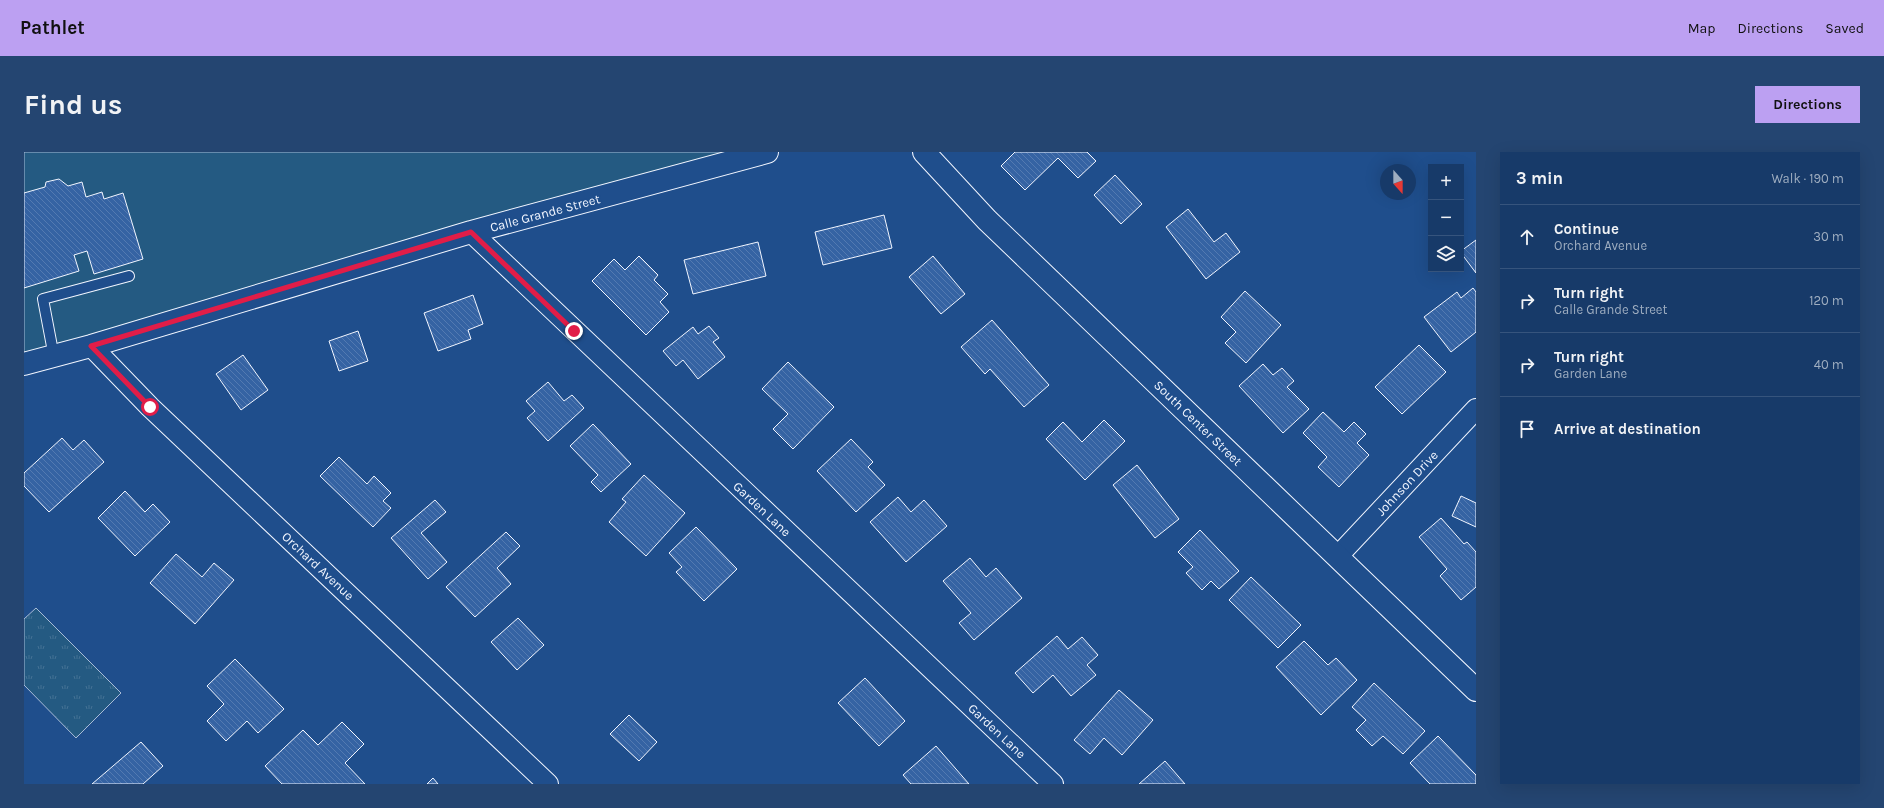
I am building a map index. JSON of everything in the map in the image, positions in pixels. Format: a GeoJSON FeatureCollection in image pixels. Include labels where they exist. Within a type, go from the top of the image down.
{"type":"FeatureCollection","features":[{"type":"Feature","properties":{"kind":"street","name":"Calle Grande Street"},"geometry":{"type":"LineString","coordinates":[[24,364],[54,357],[471,232],[767,152]]}},
{"type":"Feature","properties":{"kind":"street","name":"South Center Street"},"geometry":{"type":"LineString","coordinates":[[924,152],[987,220],[1476,690]]}},
{"type":"Feature","properties":{"kind":"street","name":"Garden Lane"},"geometry":{"type":"LineString","coordinates":[[471,232],[1054,784]]}},
{"type":"Feature","properties":{"kind":"street","name":"Orchard Avenue"},"geometry":{"type":"LineString","coordinates":[[91,346],[156,413],[548,784]]}},
{"type":"Feature","properties":{"kind":"street","name":"Johnson Drive"},"geometry":{"type":"LineString","coordinates":[[1337,557],[1476,409]]}},
{"type":"Feature","properties":{"kind":"lane"},"geometry":{"type":"LineString","coordinates":[[54,357],[43,298],[129,276]]}},
{"type":"Feature","properties":{"kind":"green space"},"geometry":{"type":"Polygon","coordinates":[[[24,152],[762,152],[24,364],[24,152]]]}},
{"type":"Feature","properties":{"kind":"green space"},"geometry":{"type":"Polygon","coordinates":[[[36,608],[121,693],[76,738],[24,685],[24,619],[36,608]]]}},
{"type":"Feature","properties":{"kind":"building"},"geometry":{"type":"Polygon","coordinates":[[[1015,152],[1087,152],[1096,161],[1078,178],[1058,158],[1025,190],[1001,166],[1015,152]]]}},
{"type":"Feature","properties":{"kind":"building"},"geometry":{"type":"Polygon","coordinates":[[[1115,175],[1142,204],[1121,224],[1094,195],[1115,175]]]}},
{"type":"Feature","properties":{"kind":"building"},"geometry":{"type":"Polygon","coordinates":[[[59,179],[68,186],[82,182],[86,197],[102,192],[104,199],[123,193],[143,259],[94,274],[87,251],[74,255],[79,271],[24,288],[24,193],[45,187],[46,182],[59,179]]]}},
{"type":"Feature","properties":{"kind":"building"},"geometry":{"type":"Polygon","coordinates":[[[1188,209],[1214,242],[1226,233],[1240,252],[1206,279],[1166,227],[1188,209]]]}},
{"type":"Feature","properties":{"kind":"building"},"geometry":{"type":"Polygon","coordinates":[[[884,215],[892,248],[823,265],[815,232],[884,215]]]}},
{"type":"Feature","properties":{"kind":"building"},"geometry":{"type":"Polygon","coordinates":[[[1476,240],[1476,273],[1464,257],[1464,249],[1476,240]]]}},
{"type":"Feature","properties":{"kind":"building"},"geometry":{"type":"Polygon","coordinates":[[[758,242],[766,276],[693,294],[684,260],[758,242]]]}},
{"type":"Feature","properties":{"kind":"building"},"geometry":{"type":"Polygon","coordinates":[[[639,256],[658,275],[654,280],[668,294],[660,302],[669,312],[646,335],[592,281],[614,259],[625,270],[639,256]]]}},
{"type":"Feature","properties":{"kind":"building"},"geometry":{"type":"Polygon","coordinates":[[[933,256],[965,294],[941,314],[909,277],[933,256]]]}},
{"type":"Feature","properties":{"kind":"building"},"geometry":{"type":"Polygon","coordinates":[[[1473,288],[1476,292],[1476,332],[1451,352],[1424,317],[1457,292],[1461,298],[1473,288]]]}},
{"type":"Feature","properties":{"kind":"building"},"geometry":{"type":"Polygon","coordinates":[[[1245,291],[1281,325],[1246,363],[1225,343],[1236,332],[1221,317],[1245,291]]]}},
{"type":"Feature","properties":{"kind":"building"},"geometry":{"type":"Polygon","coordinates":[[[473,295],[483,324],[468,330],[471,339],[438,351],[424,313],[473,295]]]}},
{"type":"Feature","properties":{"kind":"building"},"geometry":{"type":"Polygon","coordinates":[[[992,320],[1049,385],[1024,407],[990,369],[985,374],[961,347],[992,320]]]}},
{"type":"Feature","properties":{"kind":"building"},"geometry":{"type":"Polygon","coordinates":[[[709,326],[719,338],[713,342],[725,357],[698,379],[683,360],[676,366],[663,351],[693,327],[698,334],[709,326]]]}},
{"type":"Feature","properties":{"kind":"building"},"geometry":{"type":"Polygon","coordinates":[[[358,331],[368,361],[339,371],[329,341],[358,331]]]}},
{"type":"Feature","properties":{"kind":"building"},"geometry":{"type":"Polygon","coordinates":[[[1419,345],[1446,372],[1402,414],[1375,387],[1419,345]]]}},
{"type":"Feature","properties":{"kind":"building"},"geometry":{"type":"Polygon","coordinates":[[[243,355],[268,390],[241,410],[216,374],[243,355]]]}},
{"type":"Feature","properties":{"kind":"building"},"geometry":{"type":"Polygon","coordinates":[[[788,362],[834,407],[793,449],[773,429],[788,414],[762,389],[788,362]]]}},
{"type":"Feature","properties":{"kind":"building"},"geometry":{"type":"Polygon","coordinates":[[[1263,364],[1273,375],[1282,368],[1294,381],[1287,387],[1309,409],[1283,433],[1239,386],[1263,364]]]}},
{"type":"Feature","properties":{"kind":"building"},"geometry":{"type":"Polygon","coordinates":[[[548,382],[564,401],[572,395],[584,408],[548,441],[527,418],[535,411],[526,401],[548,382]]]}},
{"type":"Feature","properties":{"kind":"building"},"geometry":{"type":"Polygon","coordinates":[[[1323,412],[1344,432],[1354,422],[1366,434],[1357,443],[1369,455],[1339,487],[1318,467],[1327,457],[1303,433],[1323,412]]]}},
{"type":"Feature","properties":{"kind":"building"},"geometry":{"type":"Polygon","coordinates":[[[1104,420],[1125,441],[1085,480],[1046,439],[1063,422],[1082,442],[1104,420]]]}},
{"type":"Feature","properties":{"kind":"building"},"geometry":{"type":"Polygon","coordinates":[[[593,424],[631,464],[601,492],[591,482],[598,475],[570,446],[593,424]]]}},
{"type":"Feature","properties":{"kind":"building"},"geometry":{"type":"Polygon","coordinates":[[[62,438],[73,450],[84,440],[104,462],[49,512],[24,486],[24,473],[62,438]]]}},
{"type":"Feature","properties":{"kind":"building"},"geometry":{"type":"Polygon","coordinates":[[[851,439],[873,462],[868,467],[885,485],[856,512],[817,471],[851,439]]]}},
{"type":"Feature","properties":{"kind":"building"},"geometry":{"type":"Polygon","coordinates":[[[339,457],[367,484],[374,476],[391,493],[383,501],[391,508],[373,527],[320,476],[339,457]]]}},
{"type":"Feature","properties":{"kind":"building"},"geometry":{"type":"Polygon","coordinates":[[[1137,465],[1179,519],[1155,538],[1113,485],[1137,465]]]}},
{"type":"Feature","properties":{"kind":"building"},"geometry":{"type":"Polygon","coordinates":[[[644,475],[685,513],[646,556],[609,522],[626,502],[622,499],[644,475]]]}},
{"type":"Feature","properties":{"kind":"building"},"geometry":{"type":"Polygon","coordinates":[[[125,491],[145,512],[153,504],[170,522],[135,556],[98,518],[125,491]]]}},
{"type":"Feature","properties":{"kind":"building"},"geometry":{"type":"Polygon","coordinates":[[[1461,496],[1476,503],[1476,527],[1452,516],[1461,496]]]}},
{"type":"Feature","properties":{"kind":"building"},"geometry":{"type":"Polygon","coordinates":[[[898,497],[911,512],[924,500],[947,526],[906,562],[870,522],[898,497]]]}},
{"type":"Feature","properties":{"kind":"building"},"geometry":{"type":"Polygon","coordinates":[[[435,500],[446,512],[421,533],[447,562],[428,579],[391,538],[435,500]]]}},
{"type":"Feature","properties":{"kind":"building"},"geometry":{"type":"Polygon","coordinates":[[[1441,518],[1464,544],[1467,542],[1476,552],[1476,587],[1461,600],[1440,576],[1447,569],[1419,537],[1441,518]]]}},
{"type":"Feature","properties":{"kind":"building"},"geometry":{"type":"Polygon","coordinates":[[[696,527],[737,569],[704,601],[676,572],[682,567],[669,553],[696,527]]]}},
{"type":"Feature","properties":{"kind":"building"},"geometry":{"type":"Polygon","coordinates":[[[1200,530],[1239,571],[1219,589],[1211,581],[1202,590],[1186,573],[1193,567],[1178,552],[1200,530]]]}},
{"type":"Feature","properties":{"kind":"building"},"geometry":{"type":"Polygon","coordinates":[[[506,532],[520,546],[497,568],[511,584],[475,617],[446,587],[506,532]]]}},
{"type":"Feature","properties":{"kind":"building"},"geometry":{"type":"Polygon","coordinates":[[[176,554],[202,577],[214,563],[234,580],[195,624],[150,583],[176,554]]]}},
{"type":"Feature","properties":{"kind":"building"},"geometry":{"type":"Polygon","coordinates":[[[970,558],[986,577],[996,568],[1022,598],[974,640],[959,623],[971,613],[943,581],[970,558]]]}},
{"type":"Feature","properties":{"kind":"building"},"geometry":{"type":"Polygon","coordinates":[[[1251,577],[1301,625],[1278,648],[1229,600],[1251,577]]]}},
{"type":"Feature","properties":{"kind":"building"},"geometry":{"type":"Polygon","coordinates":[[[518,618],[544,645],[517,670],[491,642],[518,618]]]}},
{"type":"Feature","properties":{"kind":"building"},"geometry":{"type":"Polygon","coordinates":[[[1057,636],[1068,649],[1082,637],[1098,655],[1087,665],[1096,675],[1071,696],[1053,675],[1033,693],[1015,673],[1057,636]]]}},
{"type":"Feature","properties":{"kind":"building"},"geometry":{"type":"Polygon","coordinates":[[[1304,641],[1328,665],[1336,658],[1357,680],[1321,715],[1276,667],[1304,641]]]}},
{"type":"Feature","properties":{"kind":"building"},"geometry":{"type":"Polygon","coordinates":[[[235,659],[284,709],[258,733],[247,721],[226,741],[207,721],[224,704],[207,686],[235,659]]]}},
{"type":"Feature","properties":{"kind":"building"},"geometry":{"type":"Polygon","coordinates":[[[865,678],[905,721],[879,746],[838,703],[865,678]]]}},
{"type":"Feature","properties":{"kind":"building"},"geometry":{"type":"Polygon","coordinates":[[[1374,683],[1425,731],[1403,754],[1383,736],[1372,746],[1356,730],[1366,720],[1352,707],[1374,683]]]}},
{"type":"Feature","properties":{"kind":"building"},"geometry":{"type":"Polygon","coordinates":[[[1119,690],[1153,720],[1122,755],[1104,738],[1090,754],[1074,740],[1119,690]]]}},
{"type":"Feature","properties":{"kind":"building"},"geometry":{"type":"Polygon","coordinates":[[[629,715],[657,742],[639,761],[610,734],[629,715]]]}},
{"type":"Feature","properties":{"kind":"building"},"geometry":{"type":"Polygon","coordinates":[[[342,722],[364,744],[345,763],[365,784],[282,784],[265,766],[303,730],[318,745],[342,722]]]}},
{"type":"Feature","properties":{"kind":"building"},"geometry":{"type":"Polygon","coordinates":[[[1438,736],[1476,775],[1476,784],[1430,784],[1410,763],[1438,736]]]}},
{"type":"Feature","properties":{"kind":"building"},"geometry":{"type":"Polygon","coordinates":[[[141,742],[163,766],[143,784],[92,784],[141,742]]]}},
{"type":"Feature","properties":{"kind":"building"},"geometry":{"type":"Polygon","coordinates":[[[936,746],[969,784],[911,784],[903,775],[936,746]]]}},
{"type":"Feature","properties":{"kind":"building"},"geometry":{"type":"Polygon","coordinates":[[[1165,761],[1185,784],[1139,784],[1165,761]]]}},
{"type":"Feature","properties":{"kind":"building"},"geometry":{"type":"Polygon","coordinates":[[[433,778],[438,784],[427,784],[433,778]]]}},
{"type":"Feature","properties":{"kind":"route"},"geometry":{"type":"LineString","coordinates":[[150,407],[91,346],[471,232],[574,331]]}}]}
